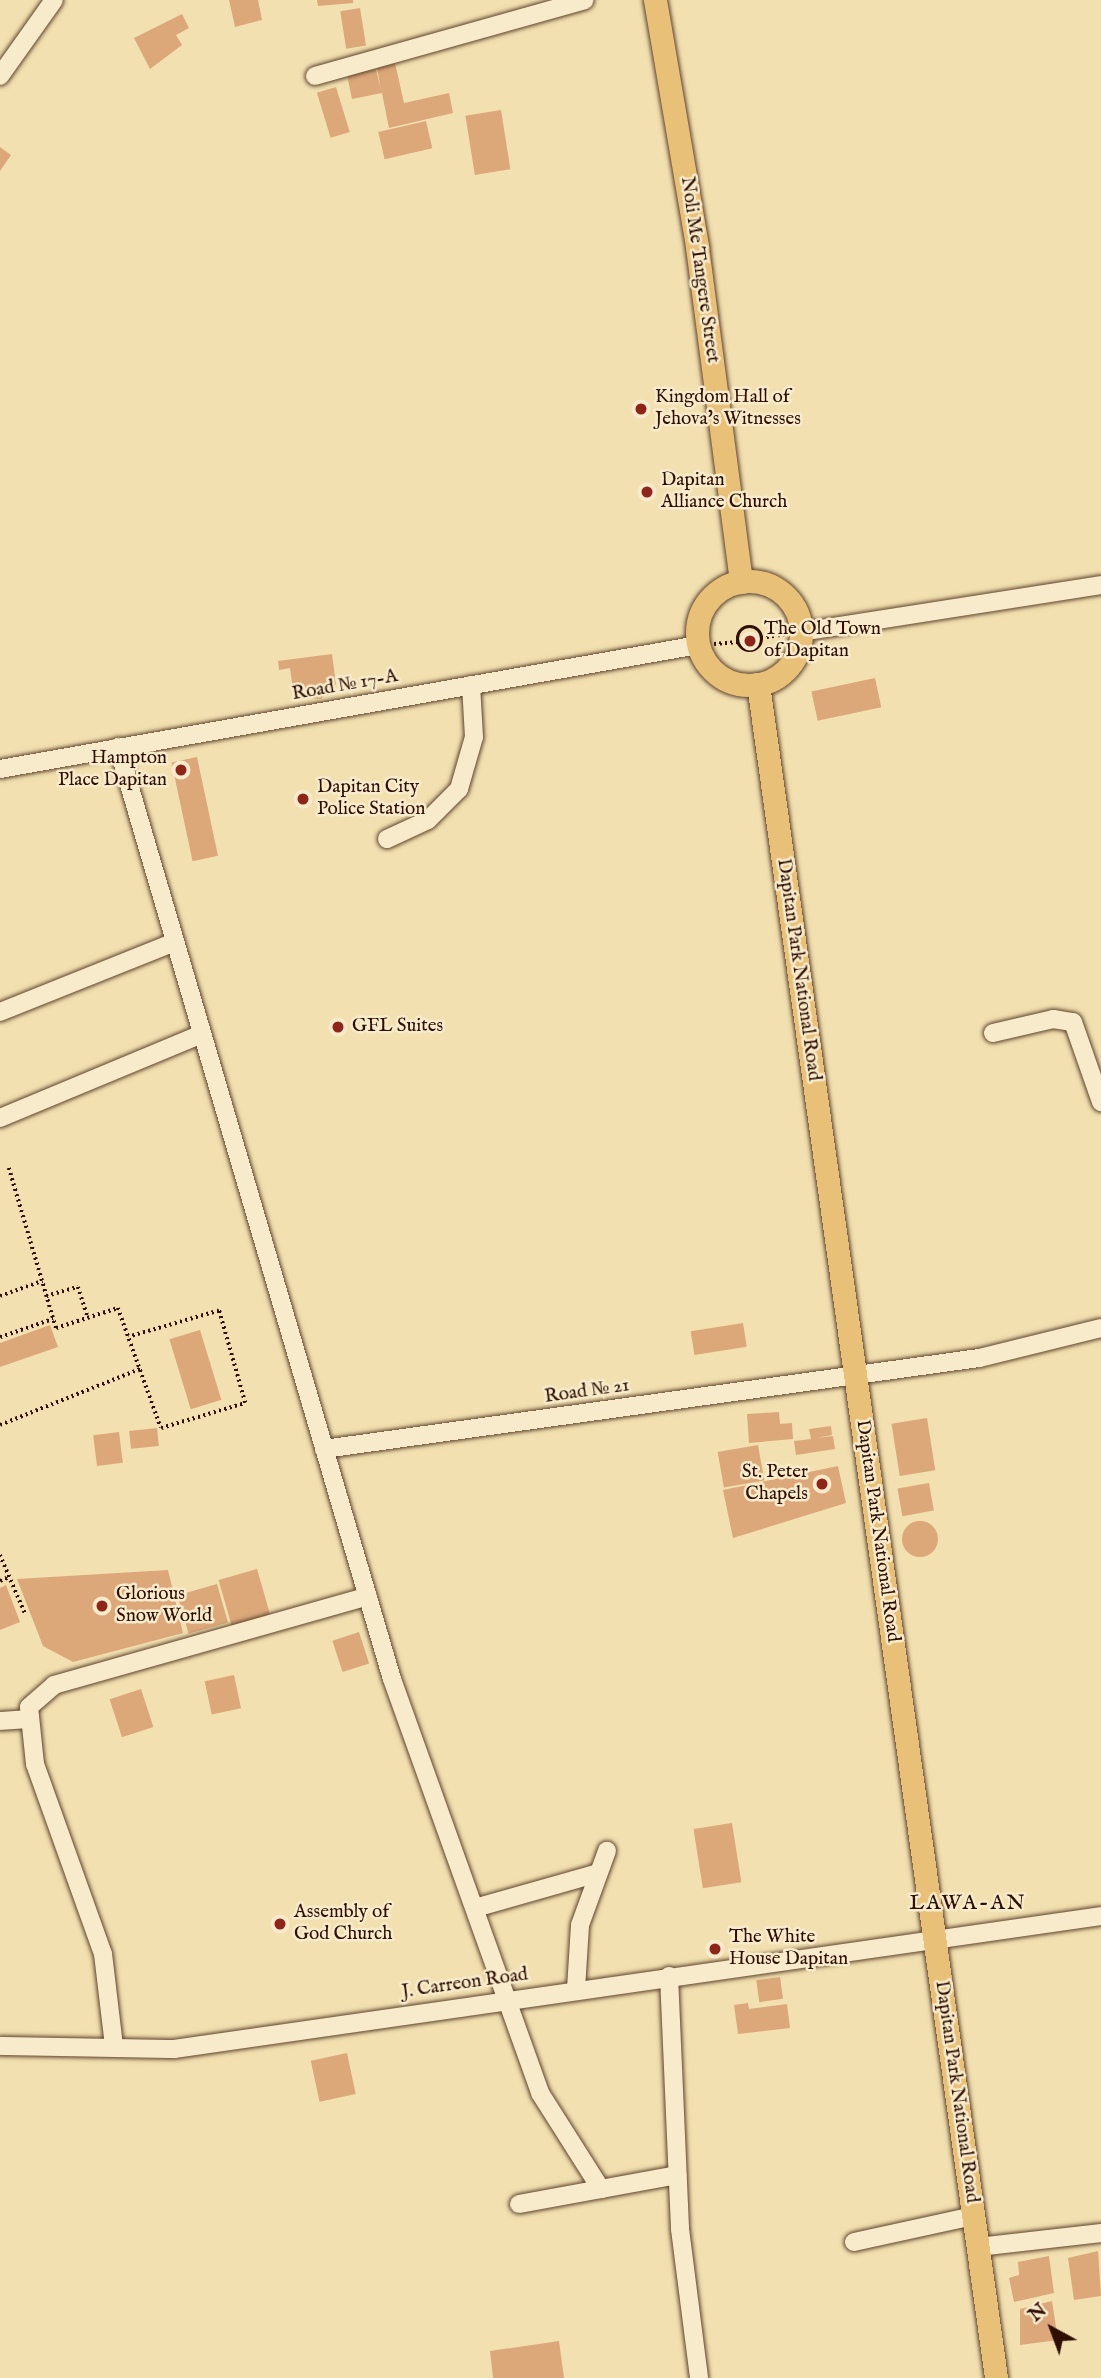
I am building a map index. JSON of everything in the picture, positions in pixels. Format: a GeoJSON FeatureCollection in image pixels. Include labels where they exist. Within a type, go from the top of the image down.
{"type":"FeatureCollection","features":[{"type":"Feature","properties":{"kind":"main road","name":"Noli Me Tangere Street"},"geometry":{"type":"LineString","coordinates":[[655,0],[697,247],[741,582]]}},
{"type":"Feature","properties":{"kind":"main road"},"geometry":{"type":"LineString","coordinates":[[741,582],[777,590],[794,608],[801,632],[789,666],[758,684],[716,673],[698,645],[698,621],[709,599],[741,582]]}},
{"type":"Feature","properties":{"kind":"main road","name":"Dapitan Park National Road"},"geometry":{"type":"LineString","coordinates":[[758,684],[996,2378]]}},
{"type":"Feature","properties":{"kind":"street"},"geometry":{"type":"LineString","coordinates":[[0,76],[54,0]]}},
{"type":"Feature","properties":{"kind":"street"},"geometry":{"type":"LineString","coordinates":[[315,76],[585,0]]}},
{"type":"Feature","properties":{"kind":"street"},"geometry":{"type":"LineString","coordinates":[[801,632],[1101,585]]}},
{"type":"Feature","properties":{"kind":"street","name":"Road № 17-A"},"geometry":{"type":"LineString","coordinates":[[0,769],[698,645]]}},
{"type":"Feature","properties":{"kind":"street"},"geometry":{"type":"LineString","coordinates":[[387,839],[428,820],[459,789],[474,737],[471,685]]}},
{"type":"Feature","properties":{"kind":"street"},"geometry":{"type":"LineString","coordinates":[[118,747],[368,1596],[475,1908],[552,2119],[601,2189]]}},
{"type":"Feature","properties":{"kind":"street"},"geometry":{"type":"LineString","coordinates":[[0,1012],[175,942]]}},
{"type":"Feature","properties":{"kind":"street"},"geometry":{"type":"LineString","coordinates":[[993,1033],[1053,1019],[1073,1022],[1101,1102]]}},
{"type":"Feature","properties":{"kind":"street"},"geometry":{"type":"LineString","coordinates":[[0,1118],[202,1034]]}},
{"type":"Feature","properties":{"kind":"street","name":"Road № 21"},"geometry":{"type":"LineString","coordinates":[[324,1449],[979,1358],[1101,1328]]}},
{"type":"Feature","properties":{"kind":"street"},"geometry":{"type":"LineString","coordinates":[[114,2046],[103,1954],[39,1774],[27,1719],[34,1698],[54,1685],[368,1596]]}},
{"type":"Feature","properties":{"kind":"street"},"geometry":{"type":"LineString","coordinates":[[0,1721],[27,1719]]}},
{"type":"Feature","properties":{"kind":"street"},"geometry":{"type":"LineString","coordinates":[[576,1989],[576,1950],[594,1874],[607,1851]]}},
{"type":"Feature","properties":{"kind":"street"},"geometry":{"type":"LineString","coordinates":[[475,1908],[594,1874]]}},
{"type":"Feature","properties":{"kind":"street","name":"J. Carreon Road"},"geometry":{"type":"LineString","coordinates":[[0,2046],[174,2049],[934,1937],[1101,1916]]}},
{"type":"Feature","properties":{"kind":"street"},"geometry":{"type":"LineString","coordinates":[[669,1976],[677,2175],[699,2378]]}},
{"type":"Feature","properties":{"kind":"street"},"geometry":{"type":"LineString","coordinates":[[519,2204],[677,2175]]}},
{"type":"Feature","properties":{"kind":"street"},"geometry":{"type":"LineString","coordinates":[[854,2242],[973,2216]]}},
{"type":"Feature","properties":{"kind":"street"},"geometry":{"type":"LineString","coordinates":[[978,2246],[1101,2234]]}},
{"type":"Feature","properties":{"kind":"path"},"geometry":{"type":"LineString","coordinates":[[738,642],[750,627],[761,638]]}},
{"type":"Feature","properties":{"kind":"path"},"geometry":{"type":"LineString","coordinates":[[698,645],[738,642],[751,651],[761,638],[801,632]]}},
{"type":"Feature","properties":{"kind":"path"},"geometry":{"type":"LineString","coordinates":[[9,1168],[56,1328],[118,1308],[161,1428],[245,1403],[219,1311],[129,1337]]}},
{"type":"Feature","properties":{"kind":"path"},"geometry":{"type":"LineString","coordinates":[[0,1296],[42,1281]]}},
{"type":"Feature","properties":{"kind":"path"},"geometry":{"type":"LineString","coordinates":[[46,1296],[78,1286],[88,1318]]}},
{"type":"Feature","properties":{"kind":"path"},"geometry":{"type":"LineString","coordinates":[[0,1337],[53,1318]]}},
{"type":"Feature","properties":{"kind":"path"},"geometry":{"type":"LineString","coordinates":[[0,1425],[140,1369]]}},
{"type":"Feature","properties":{"kind":"path"},"geometry":{"type":"LineString","coordinates":[[0,1555],[25,1613]]}},
{"type":"Feature","properties":{"kind":"path"},"geometry":{"type":"LineString","coordinates":[[0,1581],[9,1577]]}},
{"type":"Feature","properties":{"kind":"building"},"geometry":{"type":"Polygon","coordinates":[[[229,0],[258,0],[262,20],[235,27],[229,0]]]}},
{"type":"Feature","properties":{"kind":"building"},"geometry":{"type":"Polygon","coordinates":[[[317,0],[353,0],[353,3],[318,6],[317,0]]]}},
{"type":"Feature","properties":{"kind":"building"},"geometry":{"type":"Polygon","coordinates":[[[360,8],[366,46],[346,49],[340,11],[360,8]]]}},
{"type":"Feature","properties":{"kind":"building"},"geometry":{"type":"Polygon","coordinates":[[[182,14],[189,28],[176,35],[182,45],[150,69],[134,38],[182,14]]]}},
{"type":"Feature","properties":{"kind":"building"},"geometry":{"type":"Polygon","coordinates":[[[395,63],[404,103],[449,93],[453,113],[389,128],[382,93],[352,99],[347,75],[376,69],[381,90],[377,68],[395,63]]]}},
{"type":"Feature","properties":{"kind":"building"},"geometry":{"type":"Polygon","coordinates":[[[336,87],[350,132],[331,138],[317,93],[336,87]]]}},
{"type":"Feature","properties":{"kind":"building"},"geometry":{"type":"Polygon","coordinates":[[[501,110],[510,169],[475,175],[465,116],[501,110]]]}},
{"type":"Feature","properties":{"kind":"building"},"geometry":{"type":"Polygon","coordinates":[[[426,121],[432,148],[385,159],[378,132],[426,121]]]}},
{"type":"Feature","properties":{"kind":"building"},"geometry":{"type":"Polygon","coordinates":[[[0,147],[11,155],[0,171],[0,147]]]}},
{"type":"Feature","properties":{"kind":"building"},"geometry":{"type":"Polygon","coordinates":[[[332,654],[336,684],[321,699],[294,697],[290,668],[279,670],[278,661],[332,654]]]}},
{"type":"Feature","properties":{"kind":"building"},"geometry":{"type":"Polygon","coordinates":[[[875,678],[881,707],[818,721],[811,692],[875,678]]]}},
{"type":"Feature","properties":{"kind":"building"},"geometry":{"type":"Polygon","coordinates":[[[197,757],[218,856],[193,861],[172,762],[197,757]]]}},
{"type":"Feature","properties":{"kind":"building"},"geometry":{"type":"Polygon","coordinates":[[[743,1323],[747,1347],[694,1355],[691,1331],[743,1323]]]}},
{"type":"Feature","properties":{"kind":"building"},"geometry":{"type":"Polygon","coordinates":[[[50,1325],[58,1347],[0,1367],[0,1343],[50,1325]]]}},
{"type":"Feature","properties":{"kind":"building"},"geometry":{"type":"Polygon","coordinates":[[[200,1330],[221,1400],[191,1409],[169,1339],[200,1330]]]}},
{"type":"Feature","properties":{"kind":"building"},"geometry":{"type":"Polygon","coordinates":[[[779,1412],[780,1424],[792,1423],[793,1439],[749,1443],[747,1414],[779,1412]]]}},
{"type":"Feature","properties":{"kind":"building"},"geometry":{"type":"Polygon","coordinates":[[[927,1418],[935,1470],[900,1476],[891,1424],[927,1418]]]}},
{"type":"Feature","properties":{"kind":"building"},"geometry":{"type":"Polygon","coordinates":[[[831,1426],[832,1435],[816,1438],[833,1436],[835,1449],[796,1455],[794,1441],[811,1439],[809,1429],[831,1426]]]}},
{"type":"Feature","properties":{"kind":"building"},"geometry":{"type":"Polygon","coordinates":[[[157,1428],[159,1446],[131,1449],[129,1431],[157,1428]]]}},
{"type":"Feature","properties":{"kind":"building"},"geometry":{"type":"Polygon","coordinates":[[[119,1432],[123,1463],[97,1466],[93,1435],[119,1432]]]}},
{"type":"Feature","properties":{"kind":"building"},"geometry":{"type":"Polygon","coordinates":[[[758,1445],[764,1480],[724,1488],[718,1452],[758,1445]]]}},
{"type":"Feature","properties":{"kind":"building"},"geometry":{"type":"Polygon","coordinates":[[[838,1466],[846,1503],[733,1538],[723,1490],[838,1466]]]}},
{"type":"Feature","properties":{"kind":"building"},"geometry":{"type":"Polygon","coordinates":[[[929,1483],[934,1511],[902,1516],[897,1489],[929,1483]]]}},
{"type":"Feature","properties":{"kind":"building"},"geometry":{"type":"Polygon","coordinates":[[[920,1521],[933,1526],[938,1539],[933,1552],[920,1557],[907,1552],[902,1539],[907,1526],[920,1521]]]}},
{"type":"Feature","properties":{"kind":"building"},"geometry":{"type":"Polygon","coordinates":[[[257,1569],[271,1617],[232,1628],[219,1580],[257,1569]]]}},
{"type":"Feature","properties":{"kind":"building","name":"Glorious Snow World"},"geometry":{"type":"Polygon","coordinates":[[[168,1570],[183,1633],[73,1662],[43,1646],[17,1579],[168,1570]]]}},
{"type":"Feature","properties":{"kind":"building"},"geometry":{"type":"Polygon","coordinates":[[[217,1584],[228,1622],[189,1634],[178,1595],[217,1584]]]}},
{"type":"Feature","properties":{"kind":"building"},"geometry":{"type":"Polygon","coordinates":[[[6,1585],[20,1622],[0,1630],[0,1588],[6,1585]]]}},
{"type":"Feature","properties":{"kind":"building"},"geometry":{"type":"Polygon","coordinates":[[[359,1632],[369,1663],[343,1672],[332,1641],[359,1632]]]}},
{"type":"Feature","properties":{"kind":"building"},"geometry":{"type":"Polygon","coordinates":[[[234,1675],[241,1708],[212,1714],[205,1681],[234,1675]]]}},
{"type":"Feature","properties":{"kind":"building"},"geometry":{"type":"Polygon","coordinates":[[[141,1689],[153,1727],[122,1737],[110,1699],[141,1689]]]}},
{"type":"Feature","properties":{"kind":"building"},"geometry":{"type":"Polygon","coordinates":[[[732,1823],[741,1882],[703,1888],[693,1829],[732,1823]]]}},
{"type":"Feature","properties":{"kind":"building"},"geometry":{"type":"Polygon","coordinates":[[[780,1977],[783,1999],[759,2002],[756,1980],[780,1977]]]}},
{"type":"Feature","properties":{"kind":"building"},"geometry":{"type":"Polygon","coordinates":[[[748,2003],[749,2009],[787,2004],[790,2028],[738,2034],[734,2005],[748,2003]]]}},
{"type":"Feature","properties":{"kind":"building"},"geometry":{"type":"Polygon","coordinates":[[[347,2053],[356,2094],[320,2102],[311,2061],[347,2053]]]}},
{"type":"Feature","properties":{"kind":"building"},"geometry":{"type":"Polygon","coordinates":[[[1098,2251],[1101,2296],[1074,2300],[1068,2258],[1098,2251]]]}},
{"type":"Feature","properties":{"kind":"building"},"geometry":{"type":"Polygon","coordinates":[[[1049,2256],[1054,2293],[1014,2302],[1009,2278],[1019,2275],[1018,2262],[1049,2256]]]}},
{"type":"Feature","properties":{"kind":"building"},"geometry":{"type":"Polygon","coordinates":[[[1052,2301],[1058,2340],[1020,2345],[1020,2309],[1052,2301]]]}},
{"type":"Feature","properties":{"kind":"building"},"geometry":{"type":"Polygon","coordinates":[[[559,2341],[564,2378],[493,2378],[490,2351],[559,2341]]]}},
{"type":"Feature","properties":{"kind":"place","name":"Kingdom Hall of Jehova's Witnesses"},"geometry":{"type":"Point","coordinates":[641,409]}},
{"type":"Feature","properties":{"kind":"place","name":"Dapitan Alliance Church"},"geometry":{"type":"Point","coordinates":[647,492]}},
{"type":"Feature","properties":{"kind":"place","name":"The Old Town of Dapitan"},"geometry":{"type":"Point","coordinates":[750,641]}},
{"type":"Feature","properties":{"kind":"place","name":"Hampton Place Dapitan"},"geometry":{"type":"Point","coordinates":[181,770]}},
{"type":"Feature","properties":{"kind":"place","name":"Dapitan City Police Station"},"geometry":{"type":"Point","coordinates":[303,799]}},
{"type":"Feature","properties":{"kind":"place","name":"GFL Suites"},"geometry":{"type":"Point","coordinates":[338,1027]}},
{"type":"Feature","properties":{"kind":"place","name":"St. Peter Chapels"},"geometry":{"type":"Point","coordinates":[822,1484]}},
{"type":"Feature","properties":{"kind":"place","name":"Glorious Snow World"},"geometry":{"type":"Point","coordinates":[102,1606]}},
{"type":"Feature","properties":{"kind":"place","name":"Assembly of God Church"},"geometry":{"type":"Point","coordinates":[280,1924]}},
{"type":"Feature","properties":{"kind":"place","name":"The White House Dapitan"},"geometry":{"type":"Point","coordinates":[715,1949]}},
{"type":"Feature","properties":{"kind":"district","name":"LAWA-AN"},"geometry":{"type":"Point","coordinates":[968,1904]}}]}
